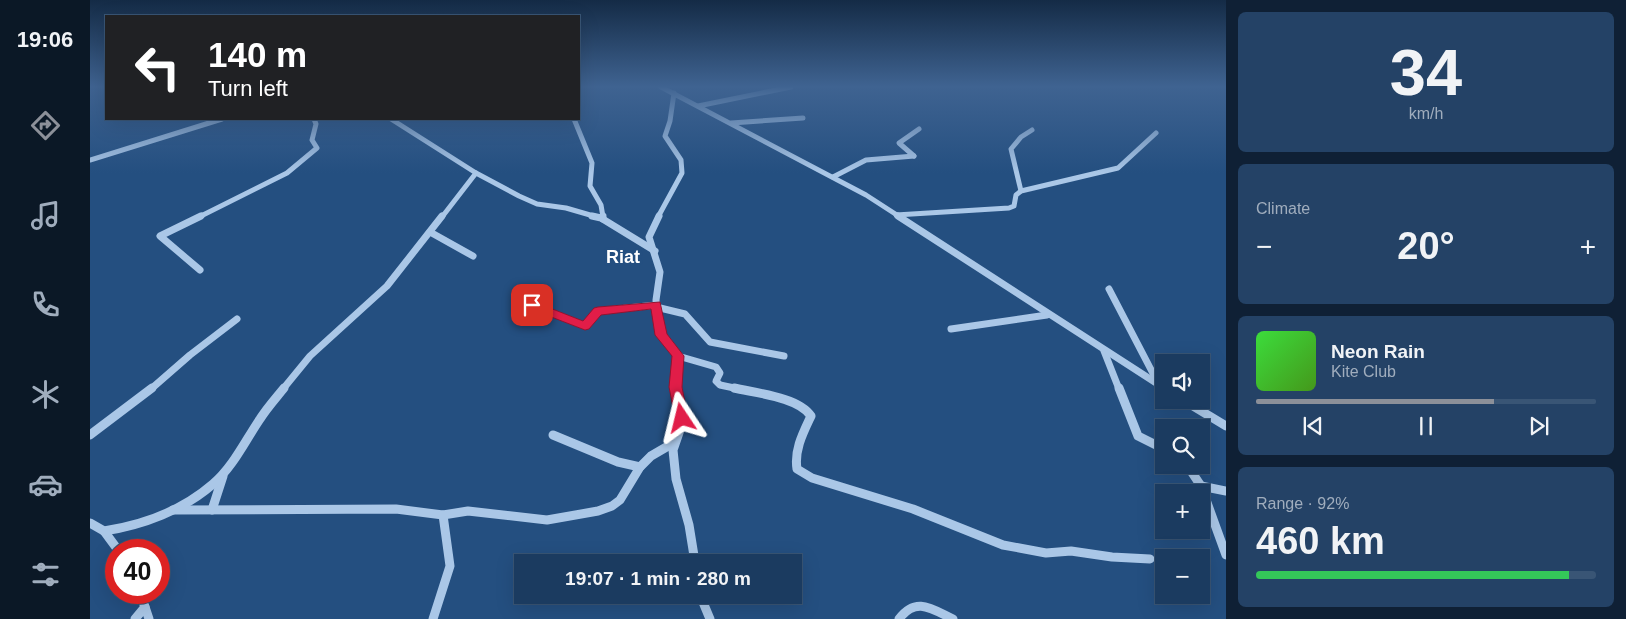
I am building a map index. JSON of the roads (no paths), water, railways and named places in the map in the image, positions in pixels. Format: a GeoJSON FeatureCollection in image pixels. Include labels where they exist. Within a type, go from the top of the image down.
{"type":"FeatureCollection","features":[{"type":"Feature","properties":{"kind":"street"},"geometry":{"type":"LineString","coordinates":[[671,116],[665,136],[681,160],[683,167],[665,207],[649,234],[660,272],[656,306],[661,335],[678,356],[716,367],[720,373],[716,381],[720,385],[798,403],[808,411],[811,416],[798,446],[797,469],[812,478],[913,509],[1003,545],[1046,553],[1071,551],[1112,557],[1150,559]]}},
{"type":"Feature","properties":{"kind":"street"},"geometry":{"type":"LineString","coordinates":[[718,116],[833,177],[896,215],[1047,315],[1155,383]]}},
{"type":"Feature","properties":{"kind":"street"},"geometry":{"type":"LineString","coordinates":[[730,122],[803,118]]}},
{"type":"Feature","properties":{"kind":"street"},"geometry":{"type":"LineString","coordinates":[[90,160],[219,120]]}},
{"type":"Feature","properties":{"kind":"street"},"geometry":{"type":"LineString","coordinates":[[200,270],[160,238],[160,236],[294,169],[317,148],[312,140],[316,124],[314,120]]}},
{"type":"Feature","properties":{"kind":"street"},"geometry":{"type":"LineString","coordinates":[[393,120],[476,173],[537,204],[566,208],[603,219],[655,251]]}},
{"type":"Feature","properties":{"kind":"street"},"geometry":{"type":"LineString","coordinates":[[574,120],[592,163],[590,186],[601,205],[603,219]]}},
{"type":"Feature","properties":{"kind":"street"},"geometry":{"type":"LineString","coordinates":[[833,177],[866,160],[914,156],[899,143],[919,128]]}},
{"type":"Feature","properties":{"kind":"street"},"geometry":{"type":"LineString","coordinates":[[1021,191],[1011,149],[1021,137],[1032,130]]}},
{"type":"Feature","properties":{"kind":"street"},"geometry":{"type":"LineString","coordinates":[[896,215],[1005,209],[1014,206],[1016,195],[1021,191],[1118,168],[1156,133]]}},
{"type":"Feature","properties":{"kind":"street"},"geometry":{"type":"LineString","coordinates":[[90,524],[104,530],[118,530],[148,521],[173,510],[213,484],[224,473],[272,402],[304,363],[387,286],[476,173]]}},
{"type":"Feature","properties":{"kind":"street"},"geometry":{"type":"LineString","coordinates":[[430,232],[474,256]]}},
{"type":"Feature","properties":{"kind":"street"},"geometry":{"type":"LineString","coordinates":[[1109,289],[1155,376]]}},
{"type":"Feature","properties":{"kind":"street"},"geometry":{"type":"LineString","coordinates":[[532,305],[585,326],[598,311],[656,306],[685,314],[710,342],[784,356]]}},
{"type":"Feature","properties":{"kind":"street"},"geometry":{"type":"LineString","coordinates":[[951,329],[1047,315]]}},
{"type":"Feature","properties":{"kind":"street"},"geometry":{"type":"LineString","coordinates":[[90,434],[148,391],[190,354],[237,319]]}},
{"type":"Feature","properties":{"kind":"street"},"geometry":{"type":"LineString","coordinates":[[1104,351],[1138,436],[1155,444]]}},
{"type":"Feature","properties":{"kind":"street"},"geometry":{"type":"LineString","coordinates":[[678,356],[676,387],[682,418],[681,427],[672,450],[676,479],[689,525],[693,554]]}},
{"type":"Feature","properties":{"kind":"street"},"geometry":{"type":"LineString","coordinates":[[1199,409],[1226,426]]}},
{"type":"Feature","properties":{"kind":"street"},"geometry":{"type":"LineString","coordinates":[[553,435],[573,441],[616,461],[640,467]]}},
{"type":"Feature","properties":{"kind":"street"},"geometry":{"type":"LineString","coordinates":[[173,510],[330,511],[396,509],[443,515],[468,511],[547,520],[598,511],[612,506],[620,500],[640,467],[650,456],[675,442]]}},
{"type":"Feature","properties":{"kind":"street"},"geometry":{"type":"LineString","coordinates":[[212,510],[224,473]]}},
{"type":"Feature","properties":{"kind":"street"},"geometry":{"type":"LineString","coordinates":[[1210,488],[1226,491]]}},
{"type":"Feature","properties":{"kind":"street"},"geometry":{"type":"LineString","coordinates":[[1210,511],[1226,555]]}},
{"type":"Feature","properties":{"kind":"street"},"geometry":{"type":"LineString","coordinates":[[433,619],[450,566],[443,515]]}},
{"type":"Feature","properties":{"kind":"street"},"geometry":{"type":"LineString","coordinates":[[104,530],[110,539]]}},
{"type":"Feature","properties":{"kind":"street"},"geometry":{"type":"LineString","coordinates":[[144,604],[149,619]]}},
{"type":"Feature","properties":{"kind":"street"},"geometry":{"type":"LineString","coordinates":[[704,604],[710,619]]}},
{"type":"Feature","properties":{"kind":"street"},"geometry":{"type":"LineString","coordinates":[[899,619],[910,606],[917,604],[953,619]]}},
{"type":"Feature","properties":{"kind":"street"},"geometry":{"type":"LineString","coordinates":[[135,619],[145,607]]}},
{"type":"Feature","properties":{"kind":"district","name":"Riat"},"geometry":{"type":"Point","coordinates":[623,257]}}]}
